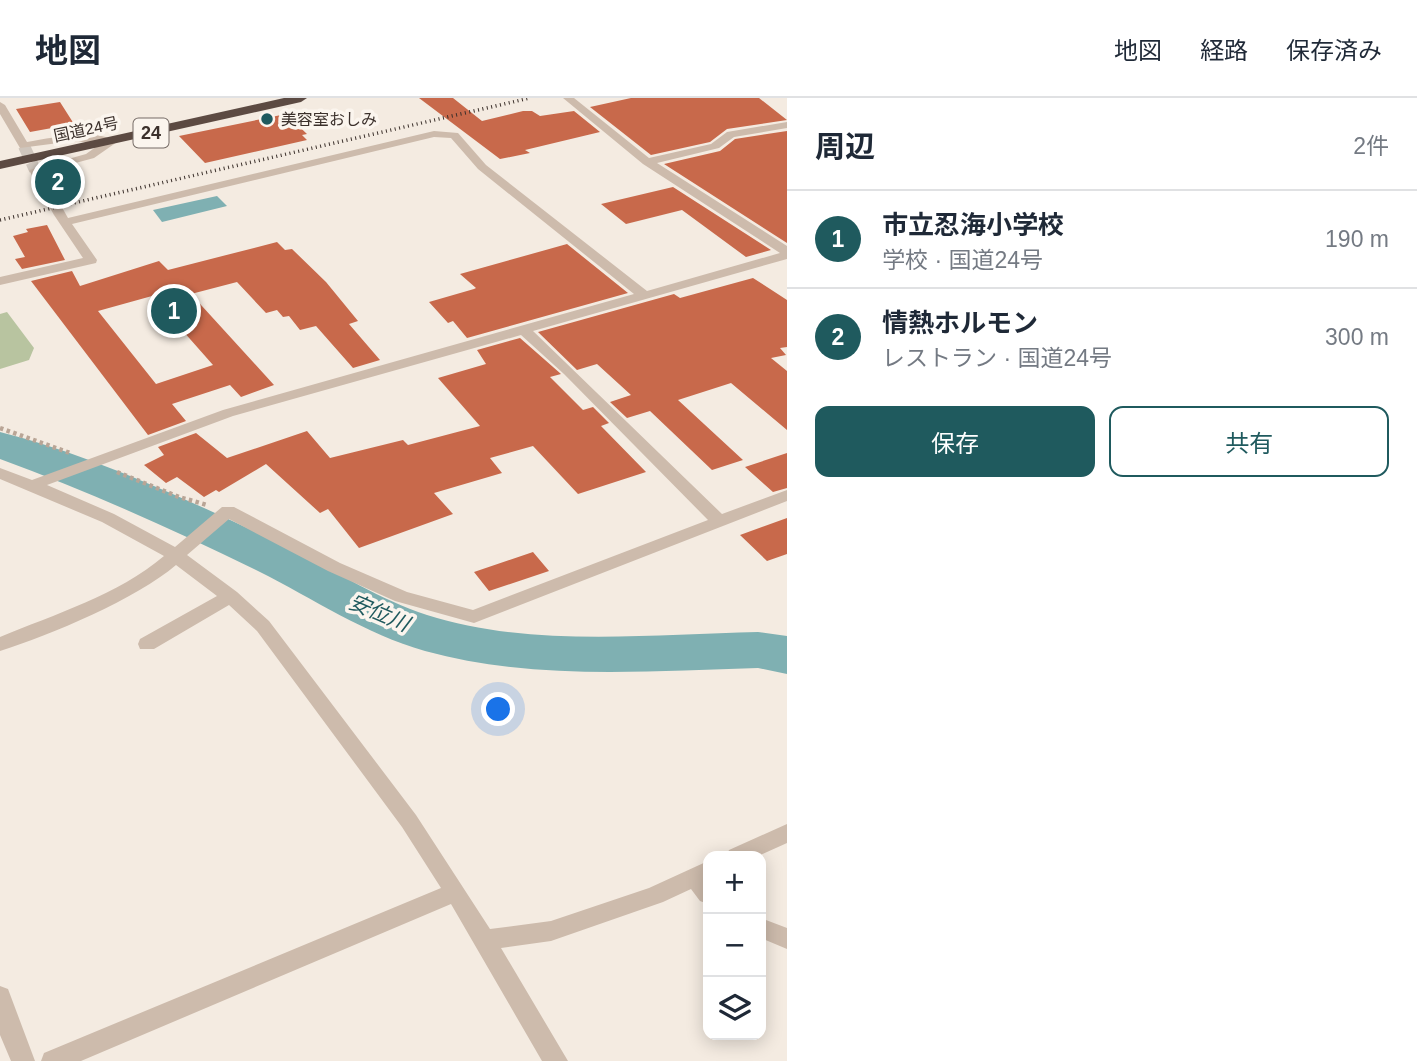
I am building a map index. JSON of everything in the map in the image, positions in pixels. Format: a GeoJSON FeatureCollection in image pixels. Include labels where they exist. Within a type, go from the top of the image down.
{"type":"FeatureCollection","features":[{"type":"Feature","properties":{"kind":"highway","name":"国道24号"},"geometry":{"type":"LineString","coordinates":[[0,165],[301,98]]}},
{"type":"Feature","properties":{"kind":"street"},"geometry":{"type":"LineString","coordinates":[[568,98],[647,162],[787,254]]}},
{"type":"Feature","properties":{"kind":"street"},"geometry":{"type":"LineString","coordinates":[[0,106],[24,146],[74,138],[111,142]]}},
{"type":"Feature","properties":{"kind":"street"},"geometry":{"type":"LineString","coordinates":[[647,162],[715,146],[731,134],[787,125]]}},
{"type":"Feature","properties":{"kind":"street"},"geometry":{"type":"LineString","coordinates":[[65,222],[434,134],[454,135],[482,167],[644,295]]}},
{"type":"Feature","properties":{"kind":"street"},"geometry":{"type":"LineString","coordinates":[[0,281],[91,260],[35,170],[90,156],[111,142]]}},
{"type":"Feature","properties":{"kind":"street"},"geometry":{"type":"LineString","coordinates":[[41,482],[228,413],[787,254]]}},
{"type":"Feature","properties":{"kind":"street"},"geometry":{"type":"LineString","coordinates":[[523,329],[578,379],[719,521]]}},
{"type":"Feature","properties":{"kind":"street"},"geometry":{"type":"LineString","coordinates":[[0,473],[41,482],[183,551],[263,626],[409,821],[456,892],[556,1061]]}},
{"type":"Feature","properties":{"kind":"street"},"geometry":{"type":"LineString","coordinates":[[0,644],[126,590],[183,551],[228,511],[334,567],[401,597],[474,617],[787,495]]}},
{"type":"Feature","properties":{"kind":"street"},"geometry":{"type":"LineString","coordinates":[[147,644],[231,596]]}},
{"type":"Feature","properties":{"kind":"street"},"geometry":{"type":"LineString","coordinates":[[748,851],[787,833]]}},
{"type":"Feature","properties":{"kind":"street"},"geometry":{"type":"LineString","coordinates":[[485,940],[551,931],[654,895],[701,873]]}},
{"type":"Feature","properties":{"kind":"street"},"geometry":{"type":"LineString","coordinates":[[53,1061],[456,892]]}},
{"type":"Feature","properties":{"kind":"street"},"geometry":{"type":"LineString","coordinates":[[766,930],[787,939]]}},
{"type":"Feature","properties":{"kind":"street"},"geometry":{"type":"LineString","coordinates":[[0,997],[5,1018],[23,1061]]}},
{"type":"Feature","properties":{"kind":"green space"},"geometry":{"type":"Polygon","coordinates":[[[7,312],[34,348],[29,360],[0,369],[0,314],[7,312]]]}},
{"type":"Feature","properties":{"kind":"water"},"geometry":{"type":"Polygon","coordinates":[[[217,196],[227,206],[162,222],[153,210],[217,196]]]}},
{"type":"Feature","properties":{"kind":"building"},"geometry":{"type":"Polygon","coordinates":[[[419,98],[453,98],[482,121],[523,111],[532,111],[540,116],[574,111],[600,132],[525,150],[530,153],[500,159],[419,98]]]}},
{"type":"Feature","properties":{"kind":"building"},"geometry":{"type":"Polygon","coordinates":[[[631,98],[759,98],[787,120],[727,129],[710,142],[651,155],[590,107],[631,98]]]}},
{"type":"Feature","properties":{"kind":"building"},"geometry":{"type":"Polygon","coordinates":[[[60,102],[74,124],[30,132],[16,109],[60,102]]]}},
{"type":"Feature","properties":{"kind":"building"},"geometry":{"type":"Polygon","coordinates":[[[286,114],[307,134],[302,135],[307,140],[205,163],[179,136],[286,114]]]}},
{"type":"Feature","properties":{"kind":"building"},"geometry":{"type":"Polygon","coordinates":[[[787,131],[787,243],[664,164],[720,151],[735,139],[787,131]]]}},
{"type":"Feature","properties":{"kind":"building"},"geometry":{"type":"Polygon","coordinates":[[[673,187],[771,250],[746,257],[682,210],[626,224],[601,204],[673,187]]]}},
{"type":"Feature","properties":{"kind":"building"},"geometry":{"type":"Polygon","coordinates":[[[47,225],[65,260],[22,269],[15,259],[25,257],[13,236],[28,232],[26,229],[47,225]]]}},
{"type":"Feature","properties":{"kind":"building"},"geometry":{"type":"Polygon","coordinates":[[[277,242],[285,250],[292,249],[326,282],[358,321],[349,324],[380,360],[353,368],[316,326],[300,330],[289,316],[283,317],[277,310],[266,313],[237,282],[191,294],[274,385],[241,397],[230,385],[172,404],[186,421],[148,435],[31,281],[72,271],[80,286],[159,261],[168,270],[277,242]],[[152,296],[98,311],[156,384],[213,365],[152,296]]]}},
{"type":"Feature","properties":{"kind":"building"},"geometry":{"type":"Polygon","coordinates":[[[567,244],[628,293],[467,338],[453,321],[448,323],[429,302],[476,288],[460,274],[567,244]]]}},
{"type":"Feature","properties":{"kind":"building"},"geometry":{"type":"Polygon","coordinates":[[[753,278],[787,300],[787,347],[780,348],[786,355],[771,358],[787,371],[787,430],[731,383],[678,400],[743,460],[712,470],[650,411],[627,418],[610,402],[631,395],[597,364],[577,370],[538,332],[674,294],[680,298],[753,278]]]}},
{"type":"Feature","properties":{"kind":"building"},"geometry":{"type":"Polygon","coordinates":[[[520,338],[561,374],[550,377],[583,410],[593,407],[609,423],[601,426],[646,472],[578,494],[533,446],[490,458],[502,473],[434,493],[453,514],[359,548],[328,509],[320,513],[266,464],[219,492],[216,490],[204,497],[177,477],[166,483],[144,465],[164,455],[158,447],[196,433],[227,458],[307,431],[330,458],[403,440],[408,445],[480,426],[438,378],[486,364],[477,350],[520,338]]]}},
{"type":"Feature","properties":{"kind":"building"},"geometry":{"type":"Polygon","coordinates":[[[787,453],[787,488],[773,492],[745,467],[787,453]]]}},
{"type":"Feature","properties":{"kind":"building"},"geometry":{"type":"Polygon","coordinates":[[[787,518],[787,554],[767,561],[740,535],[787,518]]]}},
{"type":"Feature","properties":{"kind":"building"},"geometry":{"type":"Polygon","coordinates":[[[533,552],[549,571],[489,591],[474,572],[533,552]]]}},
{"type":"Feature","properties":{"kind":"waterway","name":"安位川"},"geometry":{"type":"LineString","coordinates":[[0,445],[106,484],[176,514],[278,562],[369,610],[426,633],[467,643],[550,652],[591,654],[758,650],[787,655]]}},
{"type":"Feature","properties":{"kind":"tunnel"},"geometry":{"type":"LineString","coordinates":[[24,146],[35,170]]}},
{"type":"Feature","properties":{"kind":"railway"},"geometry":{"type":"LineString","coordinates":[[0,220],[530,98]]}},
{"type":"Feature","properties":{"kind":"place","name":"美容室おしみ"},"geometry":{"type":"Point","coordinates":[267,119]}},
{"type":"Feature","properties":{"kind":"place","name":"情熱ホルモン"},"geometry":{"type":"Point","coordinates":[58,182]}},
{"type":"Feature","properties":{"kind":"place","name":"市立忍海小学校"},"geometry":{"type":"Point","coordinates":[174,311]}}]}
